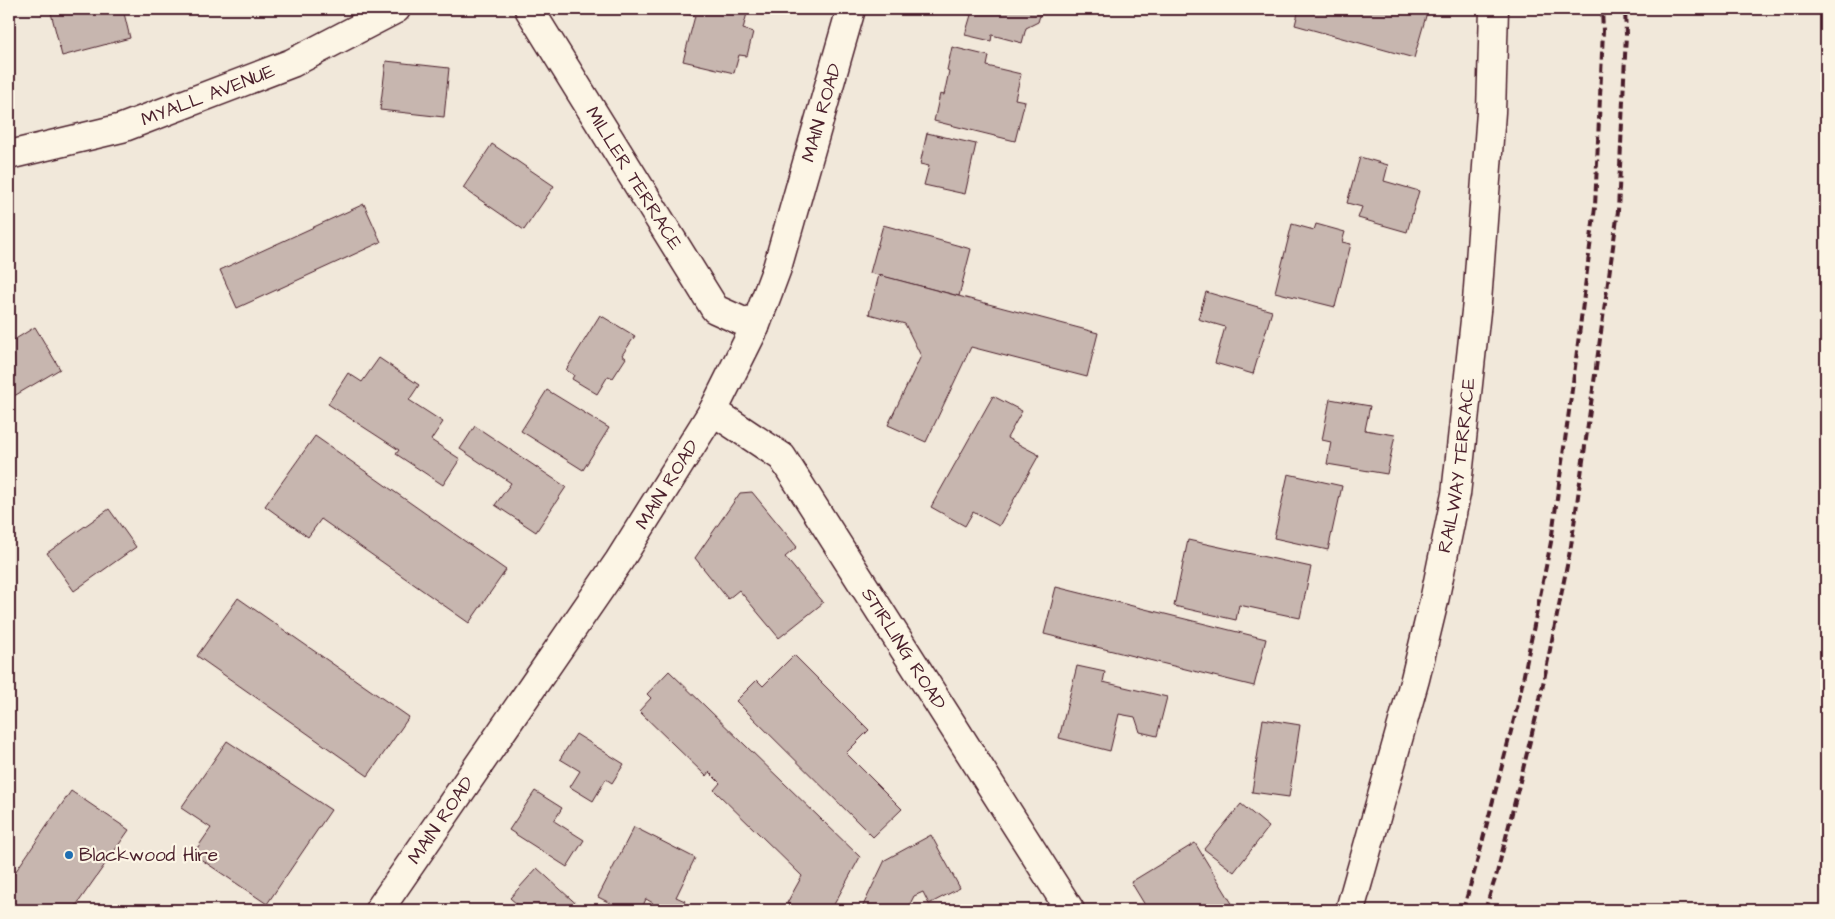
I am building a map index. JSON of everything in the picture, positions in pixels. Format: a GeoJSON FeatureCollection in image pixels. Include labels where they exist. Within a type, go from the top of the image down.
{"type":"FeatureCollection","features":[{"type":"Feature","properties":{"kind":"street","name":"MYALL AVENUE"},"geometry":{"type":"LineString","coordinates":[[9,155],[122,128],[292,63],[396,9]]}},
{"type":"Feature","properties":{"kind":"street","name":"MILLER TERRACE"},"geometry":{"type":"LineString","coordinates":[[529,9],[716,309],[756,328]]}},
{"type":"Feature","properties":{"kind":"street","name":"MAIN ROAD"},"geometry":{"type":"LineString","coordinates":[[379,910],[619,561],[713,411],[756,328],[777,268],[851,9]]}},
{"type":"Feature","properties":{"kind":"street","name":"RAILWAY TERRACE"},"geometry":{"type":"LineString","coordinates":[[1350,910],[1415,679],[1434,601],[1456,494],[1481,252],[1491,112],[1494,9]]}},
{"type":"Feature","properties":{"kind":"street","name":"STIRLING ROAD"},"geometry":{"type":"LineString","coordinates":[[713,411],[782,457],[1070,910]]}},
{"type":"Feature","properties":{"kind":"building"},"geometry":{"type":"Polygon","coordinates":[[[50,9],[123,9],[130,38],[62,56],[50,9]]]}},
{"type":"Feature","properties":{"kind":"building"},"geometry":{"type":"Polygon","coordinates":[[[683,9],[748,9],[743,29],[753,32],[747,56],[739,55],[734,73],[683,61],[695,16],[682,13],[683,9]]]}},
{"type":"Feature","properties":{"kind":"building"},"geometry":{"type":"Polygon","coordinates":[[[964,9],[1042,9],[1038,22],[1026,28],[1022,43],[992,35],[991,41],[965,35],[971,15],[963,13],[964,9]]]}},
{"type":"Feature","properties":{"kind":"building"},"geometry":{"type":"Polygon","coordinates":[[[1299,9],[1428,9],[1414,58],[1295,25],[1299,9]]]}},
{"type":"Feature","properties":{"kind":"building"},"geometry":{"type":"Polygon","coordinates":[[[952,47],[989,56],[987,66],[1021,74],[1015,99],[1025,101],[1015,141],[934,121],[940,94],[944,95],[952,47]]]}},
{"type":"Feature","properties":{"kind":"building"},"geometry":{"type":"Polygon","coordinates":[[[386,61],[449,68],[444,117],[380,110],[386,61]]]}},
{"type":"Feature","properties":{"kind":"building"},"geometry":{"type":"Polygon","coordinates":[[[927,133],[976,144],[965,194],[924,185],[929,166],[920,164],[927,133]]]}},
{"type":"Feature","properties":{"kind":"building"},"geometry":{"type":"Polygon","coordinates":[[[492,144],[554,186],[524,230],[463,188],[492,144]]]}},
{"type":"Feature","properties":{"kind":"building"},"geometry":{"type":"Polygon","coordinates":[[[1360,157],[1388,165],[1384,181],[1419,191],[1407,232],[1358,218],[1362,207],[1347,203],[1360,157]]]}},
{"type":"Feature","properties":{"kind":"building"},"geometry":{"type":"Polygon","coordinates":[[[364,204],[381,242],[237,308],[220,270],[364,204]]]}},
{"type":"Feature","properties":{"kind":"building"},"geometry":{"type":"Polygon","coordinates":[[[1292,224],[1314,230],[1316,224],[1345,232],[1342,242],[1351,244],[1335,307],[1275,292],[1292,224]]]}},
{"type":"Feature","properties":{"kind":"building"},"geometry":{"type":"Polygon","coordinates":[[[883,225],[971,249],[959,296],[870,273],[883,225]]]}},
{"type":"Feature","properties":{"kind":"building"},"geometry":{"type":"Polygon","coordinates":[[[879,275],[1098,333],[1087,377],[971,347],[926,442],[888,425],[921,356],[905,324],[869,314],[879,275]]]}},
{"type":"Feature","properties":{"kind":"building"},"geometry":{"type":"Polygon","coordinates":[[[1206,292],[1272,311],[1253,374],[1215,363],[1225,327],[1198,319],[1206,292]]]}},
{"type":"Feature","properties":{"kind":"building"},"geometry":{"type":"Polygon","coordinates":[[[600,315],[635,336],[622,355],[626,358],[613,378],[608,376],[597,394],[572,379],[574,375],[566,370],[600,315]]]}},
{"type":"Feature","properties":{"kind":"building"},"geometry":{"type":"Polygon","coordinates":[[[35,327],[60,369],[9,399],[9,343],[35,327]]]}},
{"type":"Feature","properties":{"kind":"building"},"geometry":{"type":"Polygon","coordinates":[[[379,358],[419,385],[409,400],[443,422],[431,440],[460,459],[443,485],[396,454],[399,450],[328,404],[348,373],[362,382],[379,358]]]}},
{"type":"Feature","properties":{"kind":"building"},"geometry":{"type":"Polygon","coordinates":[[[547,390],[609,428],[583,470],[521,431],[547,390]]]}},
{"type":"Feature","properties":{"kind":"building"},"geometry":{"type":"Polygon","coordinates":[[[993,396],[1022,411],[1007,438],[1039,455],[999,526],[973,512],[965,526],[931,507],[993,396]]]}},
{"type":"Feature","properties":{"kind":"building"},"geometry":{"type":"Polygon","coordinates":[[[1330,399],[1370,406],[1365,430],[1395,435],[1387,474],[1327,464],[1331,442],[1322,440],[1330,399]]]}},
{"type":"Feature","properties":{"kind":"building"},"geometry":{"type":"Polygon","coordinates":[[[475,426],[566,487],[536,532],[495,505],[511,483],[460,449],[475,426]]]}},
{"type":"Feature","properties":{"kind":"building"},"geometry":{"type":"Polygon","coordinates":[[[315,436],[506,570],[469,623],[321,519],[308,537],[265,506],[315,436]]]}},
{"type":"Feature","properties":{"kind":"building"},"geometry":{"type":"Polygon","coordinates":[[[1288,474],[1342,486],[1328,550],[1274,538],[1288,474]]]}},
{"type":"Feature","properties":{"kind":"building"},"geometry":{"type":"Polygon","coordinates":[[[752,492],[797,547],[785,557],[823,603],[779,638],[739,590],[728,599],[695,558],[740,493],[752,492]]]}},
{"type":"Feature","properties":{"kind":"building"},"geometry":{"type":"Polygon","coordinates":[[[109,509],[136,547],[74,591],[47,553],[109,509]]]}},
{"type":"Feature","properties":{"kind":"building"},"geometry":{"type":"Polygon","coordinates":[[[1188,540],[1311,567],[1300,618],[1239,605],[1236,620],[1174,606],[1188,540]]]}},
{"type":"Feature","properties":{"kind":"building"},"geometry":{"type":"Polygon","coordinates":[[[1056,587],[1266,639],[1254,686],[1044,634],[1056,587]]]}},
{"type":"Feature","properties":{"kind":"building"},"geometry":{"type":"Polygon","coordinates":[[[238,598],[409,717],[368,776],[197,656],[238,598]]]}},
{"type":"Feature","properties":{"kind":"building"},"geometry":{"type":"Polygon","coordinates":[[[794,655],[869,730],[846,753],[902,809],[873,837],[736,701],[757,680],[763,686],[794,655]]]}},
{"type":"Feature","properties":{"kind":"building"},"geometry":{"type":"Polygon","coordinates":[[[1077,666],[1105,672],[1103,682],[1167,697],[1157,736],[1140,732],[1135,717],[1119,714],[1110,751],[1059,738],[1077,666]]]}},
{"type":"Feature","properties":{"kind":"building"},"geometry":{"type":"Polygon","coordinates":[[[669,671],[860,857],[831,910],[800,910],[787,903],[802,876],[714,790],[720,783],[709,772],[706,776],[639,711],[651,698],[647,694],[669,671]]]}},
{"type":"Feature","properties":{"kind":"building"},"geometry":{"type":"Polygon","coordinates":[[[1263,719],[1300,725],[1289,797],[1252,792],[1263,719]]]}},
{"type":"Feature","properties":{"kind":"building"},"geometry":{"type":"Polygon","coordinates":[[[576,734],[624,764],[612,783],[606,779],[593,801],[570,787],[580,771],[560,759],[576,734]]]}},
{"type":"Feature","properties":{"kind":"building"},"geometry":{"type":"Polygon","coordinates":[[[227,741],[331,810],[267,904],[193,854],[211,828],[181,808],[227,741]]]}},
{"type":"Feature","properties":{"kind":"building","name":"Blackwood Hire"},"geometry":{"type":"Polygon","coordinates":[[[71,791],[129,830],[73,910],[9,910],[9,881],[71,791]]]}},
{"type":"Feature","properties":{"kind":"building"},"geometry":{"type":"Polygon","coordinates":[[[535,791],[562,808],[554,821],[584,840],[567,867],[509,830],[535,791]]]}},
{"type":"Feature","properties":{"kind":"building"},"geometry":{"type":"Polygon","coordinates":[[[1241,804],[1269,827],[1234,872],[1204,849],[1241,804]]]}},
{"type":"Feature","properties":{"kind":"building"},"geometry":{"type":"Polygon","coordinates":[[[634,827],[695,858],[676,897],[685,901],[680,910],[649,910],[653,903],[646,899],[641,910],[624,910],[598,897],[634,827]]]}},
{"type":"Feature","properties":{"kind":"building"},"geometry":{"type":"Polygon","coordinates":[[[931,835],[960,888],[929,904],[923,892],[914,896],[907,910],[861,910],[885,860],[931,835]]]}},
{"type":"Feature","properties":{"kind":"building"},"geometry":{"type":"Polygon","coordinates":[[[1195,843],[1236,910],[1148,910],[1131,882],[1195,843]]]}},
{"type":"Feature","properties":{"kind":"building"},"geometry":{"type":"Polygon","coordinates":[[[537,868],[583,910],[524,910],[510,898],[537,868]]]}},
{"type":"Feature","properties":{"kind":"railway"},"geometry":{"type":"LineString","coordinates":[[1463,910],[1518,704],[1551,542],[1595,207],[1603,31],[1602,9]]}},
{"type":"Feature","properties":{"kind":"railway"},"geometry":{"type":"LineString","coordinates":[[1485,910],[1497,873],[1538,709],[1571,546],[1618,211],[1626,34],[1625,9]]}},
{"type":"Feature","properties":{"kind":"place","name":"Blackwood Hire"},"geometry":{"type":"Point","coordinates":[69,855]}}]}
